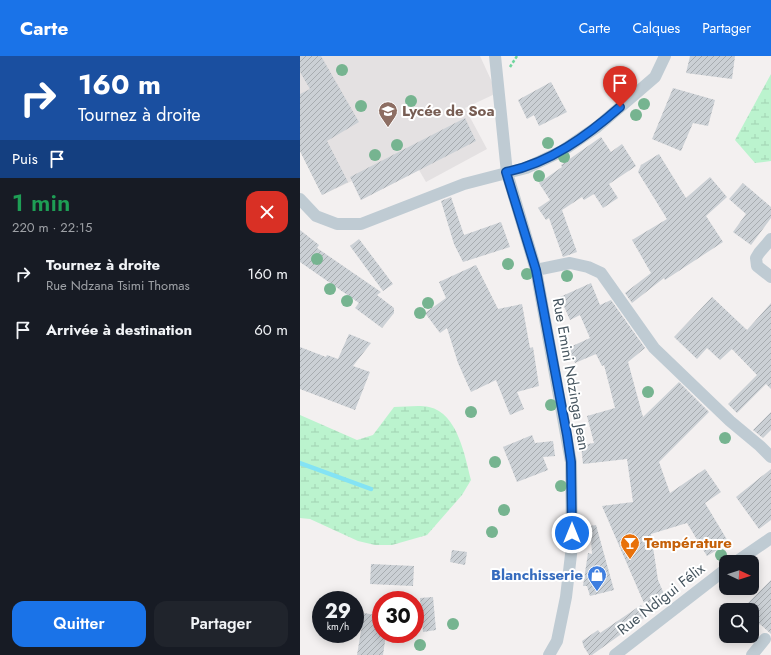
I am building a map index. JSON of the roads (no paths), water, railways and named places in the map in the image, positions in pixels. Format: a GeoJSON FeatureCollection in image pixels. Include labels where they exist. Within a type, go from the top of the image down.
{"type":"FeatureCollection","features":[{"type":"Feature","properties":{"kind":"street","name":"Rue Emini Ndzinga Jean"},"geometry":{"type":"LineString","coordinates":[[495,56],[506,172],[536,270],[571,462],[572,546],[566,597],[557,640],[549,655]]}},
{"type":"Feature","properties":{"kind":"street"},"geometry":{"type":"LineString","coordinates":[[300,199],[316,216],[337,224],[361,224],[464,184],[526,168],[562,151],[597,127],[655,77],[665,56]]}},
{"type":"Feature","properties":{"kind":"street"},"geometry":{"type":"LineString","coordinates":[[771,239],[756,258],[757,266],[771,277]]}},
{"type":"Feature","properties":{"kind":"street"},"geometry":{"type":"LineString","coordinates":[[536,270],[570,263],[588,267],[601,273],[641,330],[663,357],[730,421],[771,457]]}},
{"type":"Feature","properties":{"kind":"street"},"geometry":{"type":"LineString","coordinates":[[746,555],[771,538]]}},
{"type":"Feature","properties":{"kind":"street","name":"Rue Ndigui Félix"},"geometry":{"type":"LineString","coordinates":[[615,655],[719,574]]}},
{"type":"Feature","properties":{"kind":"street"},"geometry":{"type":"LineString","coordinates":[[752,655],[765,639]]}},
{"type":"Feature","properties":{"kind":"waterway"},"geometry":{"type":"LineString","coordinates":[[300,463],[371,489]]}},
{"type":"Feature","properties":{"kind":"place","name":"Lycée de Soa"},"geometry":{"type":"Point","coordinates":[388,128]}},
{"type":"Feature","properties":{"kind":"place","name":"Température"},"geometry":{"type":"Point","coordinates":[630,560]}},
{"type":"Feature","properties":{"kind":"place","name":"Blanchisserie"},"geometry":{"type":"Point","coordinates":[597,592]}}]}
